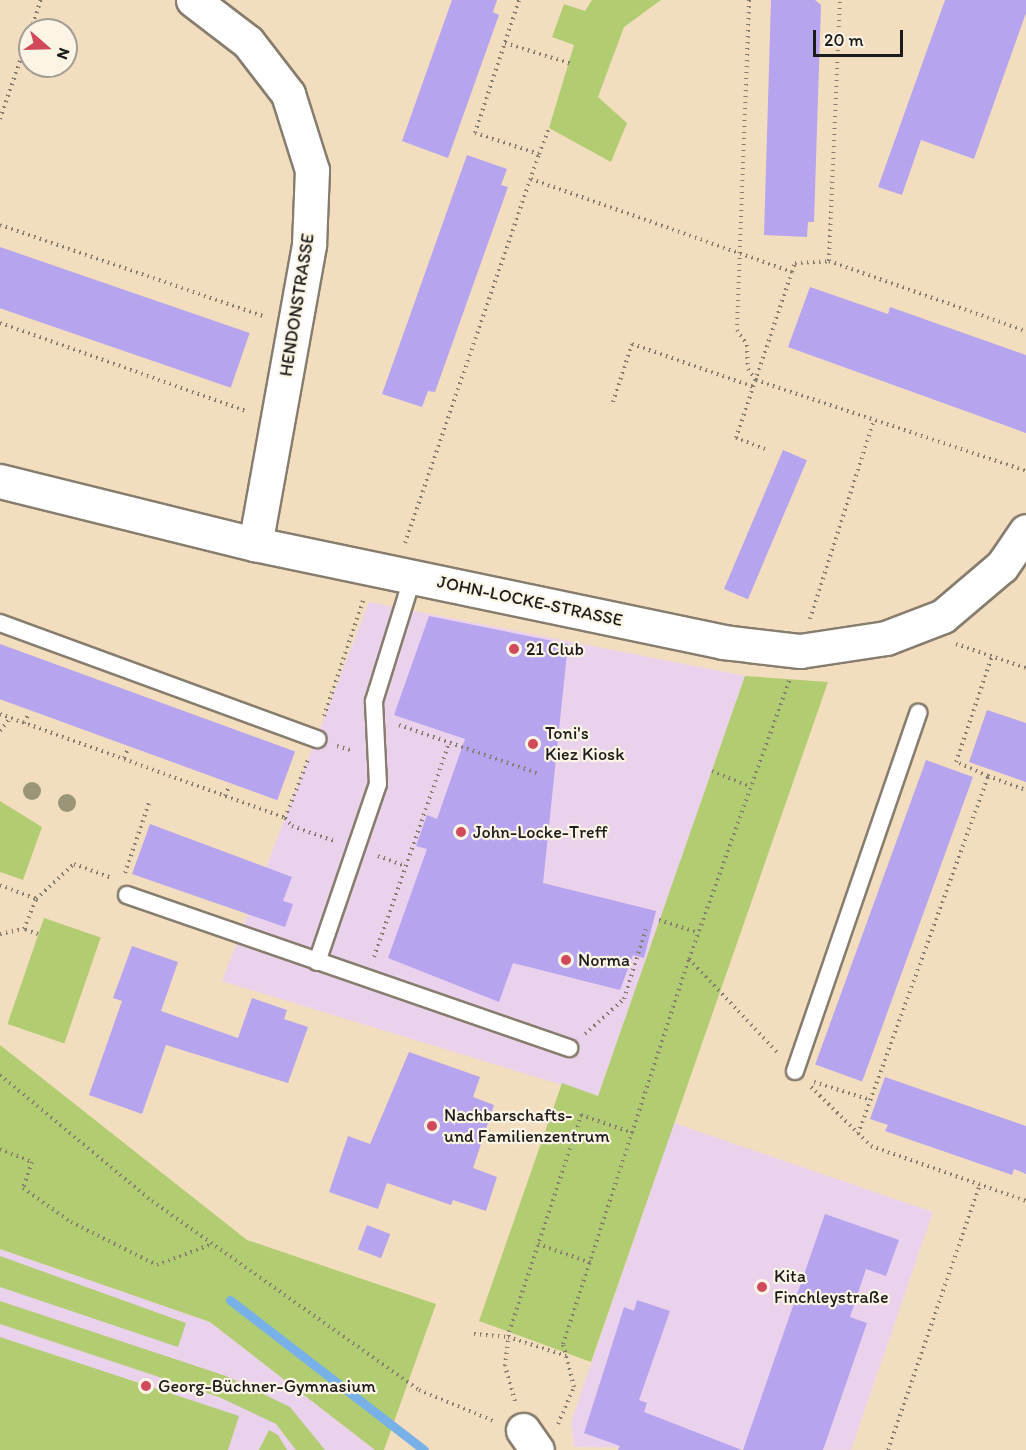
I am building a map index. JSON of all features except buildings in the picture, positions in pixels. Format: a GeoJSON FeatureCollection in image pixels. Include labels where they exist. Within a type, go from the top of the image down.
{"type":"FeatureCollection","features":[{"type":"Feature","properties":{"kind":"street","name":"HENDONSTRASSE"},"geometry":{"type":"LineString","coordinates":[[193,0],[248,42],[288,94],[312,170],[309,245],[255,544]]}},
{"type":"Feature","properties":{"kind":"street","name":"JOHN-LOCKE-STRASSE"},"geometry":{"type":"LineString","coordinates":[[0,481],[255,544],[408,561],[723,642],[825,650],[886,638],[943,616],[1002,566],[1026,531]]}},
{"type":"Feature","properties":{"kind":"lane"},"geometry":{"type":"LineString","coordinates":[[317,962],[378,784],[374,701],[408,561]]}},
{"type":"Feature","properties":{"kind":"lane"},"geometry":{"type":"LineString","coordinates":[[0,623],[317,739]]}},
{"type":"Feature","properties":{"kind":"lane"},"geometry":{"type":"LineString","coordinates":[[798,1074],[918,713]]}},
{"type":"Feature","properties":{"kind":"lane"},"geometry":{"type":"LineString","coordinates":[[127,895],[569,1048]]}},
{"type":"Feature","properties":{"kind":"path"},"geometry":{"type":"LineString","coordinates":[[35,18],[41,0]]}},
{"type":"Feature","properties":{"kind":"path"},"geometry":{"type":"LineString","coordinates":[[519,0],[475,133],[539,154]]}},
{"type":"Feature","properties":{"kind":"path"},"geometry":{"type":"LineString","coordinates":[[749,0],[737,330],[756,380]]}},
{"type":"Feature","properties":{"kind":"path"},"geometry":{"type":"LineString","coordinates":[[829,261],[840,0]]}},
{"type":"Feature","properties":{"kind":"path"},"geometry":{"type":"LineString","coordinates":[[505,43],[572,64]]}},
{"type":"Feature","properties":{"kind":"path"},"geometry":{"type":"LineString","coordinates":[[0,119],[18,66]]}},
{"type":"Feature","properties":{"kind":"path"},"geometry":{"type":"LineString","coordinates":[[408,561],[549,128]]}},
{"type":"Feature","properties":{"kind":"path"},"geometry":{"type":"LineString","coordinates":[[531,179],[792,272]]}},
{"type":"Feature","properties":{"kind":"path"},"geometry":{"type":"LineString","coordinates":[[0,225],[268,318]]}},
{"type":"Feature","properties":{"kind":"path"},"geometry":{"type":"LineString","coordinates":[[765,448],[736,438],[795,263],[829,261],[1026,331]]}},
{"type":"Feature","properties":{"kind":"path"},"geometry":{"type":"LineString","coordinates":[[0,323],[249,412]]}},
{"type":"Feature","properties":{"kind":"path"},"geometry":{"type":"LineString","coordinates":[[613,402],[632,344],[754,387]]}},
{"type":"Feature","properties":{"kind":"path"},"geometry":{"type":"LineString","coordinates":[[756,380],[1026,471]]}},
{"type":"Feature","properties":{"kind":"path"},"geometry":{"type":"LineString","coordinates":[[809,623],[874,420]]}},
{"type":"Feature","properties":{"kind":"path"},"geometry":{"type":"LineString","coordinates":[[285,818],[317,739],[365,593]]}},
{"type":"Feature","properties":{"kind":"path"},"geometry":{"type":"LineString","coordinates":[[956,644],[1026,668]]}},
{"type":"Feature","properties":{"kind":"path"},"geometry":{"type":"LineString","coordinates":[[992,656],[956,762],[1026,790]]}},
{"type":"Feature","properties":{"kind":"path"},"geometry":{"type":"LineString","coordinates":[[538,1438],[574,1387],[563,1344],[689,960],[792,673]]}},
{"type":"Feature","properties":{"kind":"path"},"geometry":{"type":"LineString","coordinates":[[24,723],[29,713]]}},
{"type":"Feature","properties":{"kind":"path"},"geometry":{"type":"LineString","coordinates":[[0,714],[285,818],[309,833]]}},
{"type":"Feature","properties":{"kind":"path"},"geometry":{"type":"LineString","coordinates":[[375,717],[540,774]]}},
{"type":"Feature","properties":{"kind":"path"},"geometry":{"type":"LineString","coordinates":[[0,731],[10,718]]}},
{"type":"Feature","properties":{"kind":"path"},"geometry":{"type":"LineString","coordinates":[[317,739],[377,759]]}},
{"type":"Feature","properties":{"kind":"path"},"geometry":{"type":"LineString","coordinates":[[366,979],[449,742]]}},
{"type":"Feature","properties":{"kind":"path"},"geometry":{"type":"LineString","coordinates":[[124,758],[128,749]]}},
{"type":"Feature","properties":{"kind":"path"},"geometry":{"type":"LineString","coordinates":[[712,771],[751,787]]}},
{"type":"Feature","properties":{"kind":"path"},"geometry":{"type":"LineString","coordinates":[[858,1134],[988,776]]}},
{"type":"Feature","properties":{"kind":"path"},"geometry":{"type":"LineString","coordinates":[[225,796],[230,785]]}},
{"type":"Feature","properties":{"kind":"path"},"geometry":{"type":"LineString","coordinates":[[24,929],[36,899],[74,864],[122,882],[149,803]]}},
{"type":"Feature","properties":{"kind":"path"},"geometry":{"type":"LineString","coordinates":[[0,885],[36,899]]}},
{"type":"Feature","properties":{"kind":"path"},"geometry":{"type":"LineString","coordinates":[[659,920],[699,933]]}},
{"type":"Feature","properties":{"kind":"path"},"geometry":{"type":"LineString","coordinates":[[0,934],[24,929],[38,934]]}},
{"type":"Feature","properties":{"kind":"path"},"geometry":{"type":"LineString","coordinates":[[569,1048],[624,999],[646,929]]}},
{"type":"Feature","properties":{"kind":"path"},"geometry":{"type":"LineString","coordinates":[[689,960],[798,1074],[871,1146],[1026,1201]]}},
{"type":"Feature","properties":{"kind":"path"},"geometry":{"type":"LineString","coordinates":[[798,1074],[871,1100]]}},
{"type":"Feature","properties":{"kind":"path"},"geometry":{"type":"LineString","coordinates":[[0,1075],[212,1243],[419,1390],[538,1438]]}},
{"type":"Feature","properties":{"kind":"path"},"geometry":{"type":"LineString","coordinates":[[538,1438],[505,1366],[508,1337],[581,1115],[633,1133]]}},
{"type":"Feature","properties":{"kind":"path"},"geometry":{"type":"LineString","coordinates":[[0,1149],[32,1162],[22,1188],[71,1222],[157,1265],[212,1243]]}},
{"type":"Feature","properties":{"kind":"path"},"geometry":{"type":"LineString","coordinates":[[888,1450],[980,1185]]}},
{"type":"Feature","properties":{"kind":"path"},"geometry":{"type":"LineString","coordinates":[[538,1244],[591,1263]]}},
{"type":"Feature","properties":{"kind":"path"},"geometry":{"type":"LineString","coordinates":[[474,1334],[508,1337],[566,1357]]}},
{"type":"Feature","properties":{"kind":"shaded area"},"geometry":{"type":"Polygon","coordinates":[[[369,602],[745,676],[598,1096],[222,981],[369,602]]]}},
{"type":"Feature","properties":{"kind":"shaded area","name":"Kita Finchleystraße"},"geometry":{"type":"Polygon","coordinates":[[[674,1123],[933,1212],[851,1450],[574,1447],[571,1422],[674,1123]]]}},
{"type":"Feature","properties":{"kind":"shaded area","name":"Georg-Büchner-Gymnasium"},"geometry":{"type":"Polygon","coordinates":[[[0,1249],[210,1322],[375,1450],[0,1450],[0,1249]]]}},
{"type":"Feature","properties":{"kind":"green space"},"geometry":{"type":"Polygon","coordinates":[[[592,0],[661,0],[624,27],[598,97],[627,123],[611,162],[549,128],[574,45],[552,37],[564,4],[585,11],[592,0]]]}},
{"type":"Feature","properties":{"kind":"green space"},"geometry":{"type":"Polygon","coordinates":[[[745,676],[828,682],[591,1362],[479,1321],[562,1083],[598,1096],[745,676]]]}},
{"type":"Feature","properties":{"kind":"green space"},"geometry":{"type":"Polygon","coordinates":[[[0,801],[42,827],[23,880],[0,872],[0,801]]]}},
{"type":"Feature","properties":{"kind":"green space"},"geometry":{"type":"Polygon","coordinates":[[[44,918],[101,938],[64,1043],[8,1024],[44,918]]]}},
{"type":"Feature","properties":{"kind":"green space"},"geometry":{"type":"Polygon","coordinates":[[[0,1045],[247,1240],[436,1304],[384,1450],[375,1450],[210,1322],[0,1249],[0,1045]]]}},
{"type":"Feature","properties":{"kind":"green space"},"geometry":{"type":"Polygon","coordinates":[[[0,1256],[186,1323],[178,1347],[0,1287],[0,1256]]]}},
{"type":"Feature","properties":{"kind":"green space"},"geometry":{"type":"Polygon","coordinates":[[[0,1301],[226,1376],[290,1407],[325,1450],[296,1450],[276,1424],[219,1397],[0,1324],[0,1301]]]}},
{"type":"Feature","properties":{"kind":"green space"},"geometry":{"type":"Polygon","coordinates":[[[0,1337],[239,1416],[228,1450],[0,1450],[0,1337]]]}},
{"type":"Feature","properties":{"kind":"green space"},"geometry":{"type":"Polygon","coordinates":[[[269,1430],[278,1435],[287,1450],[259,1450],[269,1430]]]}},
{"type":"Feature","properties":{"kind":"waterway"},"geometry":{"type":"LineString","coordinates":[[230,1300],[424,1450]]}},
{"type":"Feature","properties":{"kind":"place","name":"21 Club"},"geometry":{"type":"Point","coordinates":[514,649]}},
{"type":"Feature","properties":{"kind":"place","name":"Toni's Kiez Kiosk"},"geometry":{"type":"Point","coordinates":[533,744]}},
{"type":"Feature","properties":{"kind":"place","name":"John-Locke-Treff"},"geometry":{"type":"Point","coordinates":[461,832]}},
{"type":"Feature","properties":{"kind":"place","name":"Norma"},"geometry":{"type":"Point","coordinates":[566,960]}},
{"type":"Feature","properties":{"kind":"place","name":"Nachbarschafts- und Familienzentrum"},"geometry":{"type":"Point","coordinates":[432,1126]}},
{"type":"Feature","properties":{"kind":"place","name":"Kita Finchleystraße"},"geometry":{"type":"Point","coordinates":[762,1287]}},
{"type":"Feature","properties":{"kind":"place","name":"Georg-Büchner-Gymnasium"},"geometry":{"type":"Point","coordinates":[146,1386]}}]}
